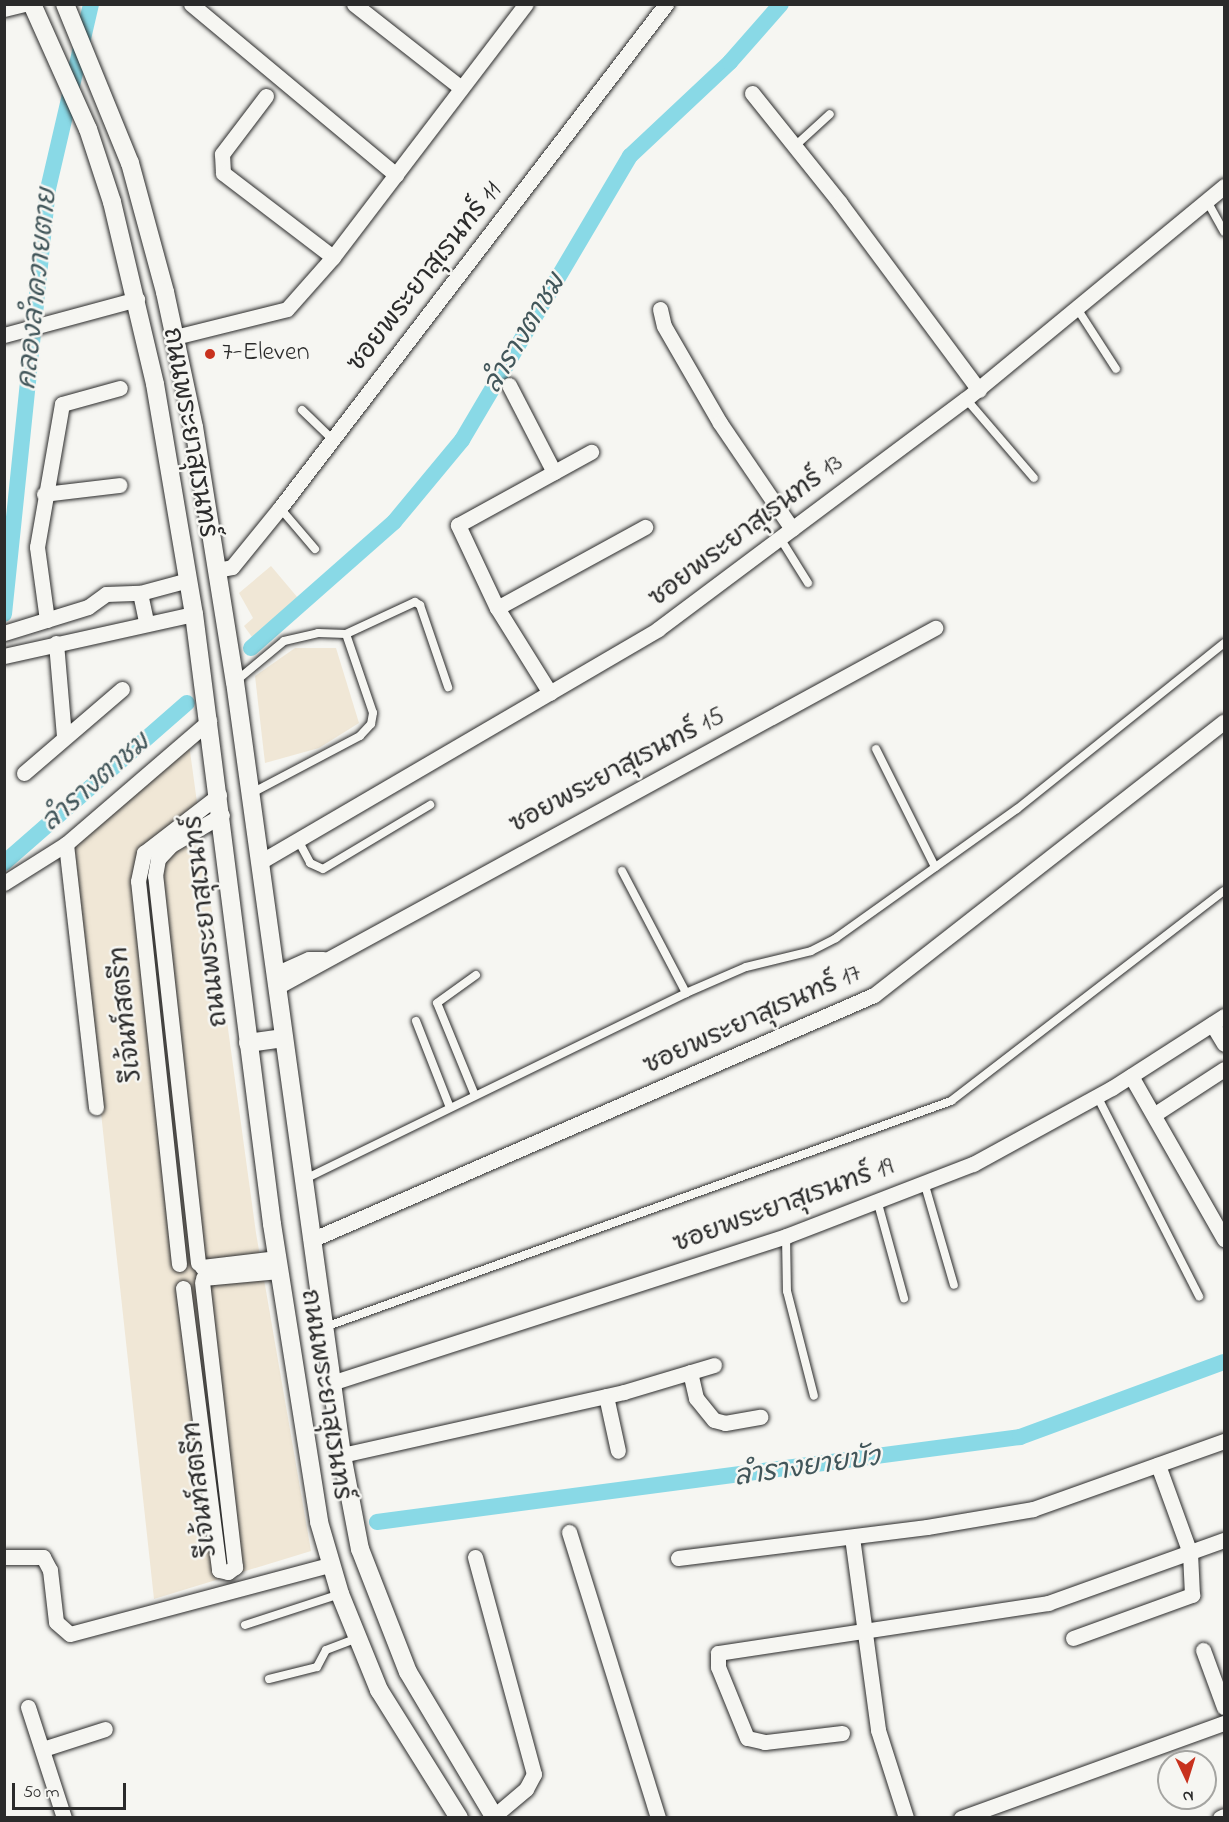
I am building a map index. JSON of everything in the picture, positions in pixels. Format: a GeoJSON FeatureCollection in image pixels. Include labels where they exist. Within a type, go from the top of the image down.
{"type":"FeatureCollection","features":[{"type":"Feature","properties":{"kind":"street","name":"ถนนพระยาสุเรนทร์"},"geometry":{"type":"LineString","coordinates":[[65,4],[112,112],[141,200],[175,337],[235,682],[331,1383],[360,1549],[384,1618],[422,1698],[494,1817]]}},
{"type":"Feature","properties":{"kind":"street"},"geometry":{"type":"LineString","coordinates":[[191,4],[396,175]]}},
{"type":"Feature","properties":{"kind":"street"},"geometry":{"type":"LineString","coordinates":[[354,4],[461,88]]}},
{"type":"Feature","properties":{"kind":"street","name":"ซอยพระยาสุเรนทร์ 11"},"geometry":{"type":"LineString","coordinates":[[217,570],[232,567],[280,508],[666,4]]}},
{"type":"Feature","properties":{"kind":"street"},"geometry":{"type":"LineString","coordinates":[[175,337],[287,309],[333,257],[524,5]]}},
{"type":"Feature","properties":{"kind":"street","name":"ถนนพระยาสุเรนทร์"},"geometry":{"type":"LineString","coordinates":[[31,7],[88,129],[137,299],[194,614],[222,815],[248,1043],[304,1448],[330,1564],[357,1638],[407,1741],[459,1818]]}},
{"type":"Feature","properties":{"kind":"street"},"geometry":{"type":"LineString","coordinates":[[4,9],[31,7]]}},
{"type":"Feature","properties":{"kind":"street"},"geometry":{"type":"LineString","coordinates":[[752,93],[795,146],[979,390]]}},
{"type":"Feature","properties":{"kind":"street"},"geometry":{"type":"LineString","coordinates":[[266,96],[222,154],[223,173],[333,257]]}},
{"type":"Feature","properties":{"kind":"street","name":"ซอยพระยาสุเรนทร์ 13"},"geometry":{"type":"LineString","coordinates":[[260,862],[658,629],[979,390],[1078,310],[1224,186]]}},
{"type":"Feature","properties":{"kind":"street"},"geometry":{"type":"LineString","coordinates":[[4,335],[137,299]]}},
{"type":"Feature","properties":{"kind":"street"},"geometry":{"type":"LineString","coordinates":[[660,309],[664,326],[786,533]]}},
{"type":"Feature","properties":{"kind":"street"},"geometry":{"type":"LineString","coordinates":[[509,385],[554,471]]}},
{"type":"Feature","properties":{"kind":"street"},"geometry":{"type":"LineString","coordinates":[[47,620],[37,562],[44,494],[62,404],[120,388]]}},
{"type":"Feature","properties":{"kind":"street"},"geometry":{"type":"LineString","coordinates":[[550,693],[497,608],[458,525],[591,452]]}},
{"type":"Feature","properties":{"kind":"street"},"geometry":{"type":"LineString","coordinates":[[44,494],[119,485]]}},
{"type":"Feature","properties":{"kind":"street"},"geometry":{"type":"LineString","coordinates":[[497,608],[645,527]]}},
{"type":"Feature","properties":{"kind":"street"},"geometry":{"type":"LineString","coordinates":[[12,631],[88,607],[106,594],[140,593],[188,580]]}},
{"type":"Feature","properties":{"kind":"street"},"geometry":{"type":"LineString","coordinates":[[140,593],[146,622]]}},
{"type":"Feature","properties":{"kind":"street"},"geometry":{"type":"LineString","coordinates":[[4,656],[56,643],[120,633],[146,622],[194,614]]}},
{"type":"Feature","properties":{"kind":"street","name":"ซอยพระยาสุเรนทร์ 15"},"geometry":{"type":"LineString","coordinates":[[276,980],[309,959],[323,959],[935,628]]}},
{"type":"Feature","properties":{"kind":"street"},"geometry":{"type":"LineString","coordinates":[[56,643],[64,737]]}},
{"type":"Feature","properties":{"kind":"street"},"geometry":{"type":"LineString","coordinates":[[24,773],[122,689]]}},
{"type":"Feature","properties":{"kind":"street"},"geometry":{"type":"LineString","coordinates":[[4,883],[66,844],[209,720]]}},
{"type":"Feature","properties":{"kind":"street","name":"ซอยพระยาสุเรนทร์ 17"},"geometry":{"type":"LineString","coordinates":[[311,1240],[874,995],[1224,722]]}},
{"type":"Feature","properties":{"kind":"street","name":"รีเจ้นท์สตรีท"},"geometry":{"type":"LineString","coordinates":[[219,795],[144,853],[138,882],[179,1264],[175,1277],[183,1288],[219,1570],[228,1572],[235,1567],[155,876],[158,859],[171,845],[222,815]]}},
{"type":"Feature","properties":{"kind":"street"},"geometry":{"type":"LineString","coordinates":[[66,844],[96,1107]]}},
{"type":"Feature","properties":{"kind":"street"},"geometry":{"type":"LineString","coordinates":[[1218,1020],[1224,1044]]}},
{"type":"Feature","properties":{"kind":"street","name":"ซอยพระยาสุเรนทร์ 19"},"geometry":{"type":"LineString","coordinates":[[331,1383],[786,1236],[973,1164],[1097,1096],[1218,1020]]}},
{"type":"Feature","properties":{"kind":"street"},"geometry":{"type":"LineString","coordinates":[[248,1043],[284,1038]]}},
{"type":"Feature","properties":{"kind":"street"},"geometry":{"type":"LineString","coordinates":[[1155,1114],[1224,1069]]}},
{"type":"Feature","properties":{"kind":"street"},"geometry":{"type":"LineString","coordinates":[[1131,1076],[1155,1114],[1224,1239]]}},
{"type":"Feature","properties":{"kind":"street"},"geometry":{"type":"LineString","coordinates":[[179,1264],[201,1273],[278,1264]]}},
{"type":"Feature","properties":{"kind":"street"},"geometry":{"type":"LineString","coordinates":[[183,1288],[201,1273]]}},
{"type":"Feature","properties":{"kind":"street"},"geometry":{"type":"LineString","coordinates":[[342,1455],[606,1396],[714,1365]]}},
{"type":"Feature","properties":{"kind":"street"},"geometry":{"type":"LineString","coordinates":[[690,1372],[696,1398],[714,1420],[725,1423],[760,1417]]}},
{"type":"Feature","properties":{"kind":"street"},"geometry":{"type":"LineString","coordinates":[[606,1396],[618,1451]]}},
{"type":"Feature","properties":{"kind":"street"},"geometry":{"type":"LineString","coordinates":[[678,1558],[852,1538],[1033,1509],[1224,1441]]}},
{"type":"Feature","properties":{"kind":"street"},"geometry":{"type":"LineString","coordinates":[[1073,1638],[1192,1595],[1190,1553],[1158,1465]]}},
{"type":"Feature","properties":{"kind":"street"},"geometry":{"type":"LineString","coordinates":[[569,1532],[658,1818]]}},
{"type":"Feature","properties":{"kind":"street"},"geometry":{"type":"LineString","coordinates":[[852,1538],[879,1731],[906,1818]]}},
{"type":"Feature","properties":{"kind":"street"},"geometry":{"type":"LineString","coordinates":[[842,1733],[765,1742],[747,1738],[717,1659],[722,1650],[864,1634],[1048,1603],[1224,1540]]}},
{"type":"Feature","properties":{"kind":"street"},"geometry":{"type":"LineString","coordinates":[[4,1557],[43,1557],[50,1570],[56,1622],[70,1634],[330,1564]]}},
{"type":"Feature","properties":{"kind":"street"},"geometry":{"type":"LineString","coordinates":[[475,1557],[534,1774],[526,1789],[494,1817]]}},
{"type":"Feature","properties":{"kind":"street"},"geometry":{"type":"LineString","coordinates":[[1203,1650],[1224,1707]]}},
{"type":"Feature","properties":{"kind":"street"},"geometry":{"type":"LineString","coordinates":[[28,1707],[64,1818]]}},
{"type":"Feature","properties":{"kind":"street"},"geometry":{"type":"LineString","coordinates":[[962,1818],[1224,1723]]}},
{"type":"Feature","properties":{"kind":"street"},"geometry":{"type":"LineString","coordinates":[[43,1749],[105,1729]]}},
{"type":"Feature","properties":{"kind":"street"},"geometry":{"type":"LineString","coordinates":[[1220,1818],[1224,1816]]}},
{"type":"Feature","properties":{"kind":"lane"},"geometry":{"type":"LineString","coordinates":[[795,146],[830,114]]}},
{"type":"Feature","properties":{"kind":"lane"},"geometry":{"type":"LineString","coordinates":[[1207,201],[1224,232]]}},
{"type":"Feature","properties":{"kind":"lane"},"geometry":{"type":"LineString","coordinates":[[1078,310],[1116,369]]}},
{"type":"Feature","properties":{"kind":"lane"},"geometry":{"type":"LineString","coordinates":[[966,399],[1034,478]]}},
{"type":"Feature","properties":{"kind":"lane"},"geometry":{"type":"LineString","coordinates":[[302,410],[332,439]]}},
{"type":"Feature","properties":{"kind":"lane"},"geometry":{"type":"LineString","coordinates":[[280,508],[315,549]]}},
{"type":"Feature","properties":{"kind":"lane"},"geometry":{"type":"LineString","coordinates":[[786,533],[808,583]]}},
{"type":"Feature","properties":{"kind":"lane"},"geometry":{"type":"LineString","coordinates":[[235,682],[284,640],[318,633],[346,634],[387,611],[415,602],[420,605],[448,687]]}},
{"type":"Feature","properties":{"kind":"lane"},"geometry":{"type":"LineString","coordinates":[[251,794],[360,736],[371,724],[371,703],[346,634]]}},
{"type":"Feature","properties":{"kind":"lane"},"geometry":{"type":"LineString","coordinates":[[304,1180],[449,1105],[686,993],[746,967],[811,951],[935,867],[1106,742],[1224,644]]}},
{"type":"Feature","properties":{"kind":"lane"},"geometry":{"type":"LineString","coordinates":[[876,749],[935,867]]}},
{"type":"Feature","properties":{"kind":"lane"},"geometry":{"type":"LineString","coordinates":[[298,840],[310,863],[323,868],[430,805]]}},
{"type":"Feature","properties":{"kind":"lane"},"geometry":{"type":"LineString","coordinates":[[622,871],[686,993]]}},
{"type":"Feature","properties":{"kind":"lane"},"geometry":{"type":"LineString","coordinates":[[324,1327],[387,1308],[951,1101],[1224,891]]}},
{"type":"Feature","properties":{"kind":"lane"},"geometry":{"type":"LineString","coordinates":[[474,1093],[437,1003],[476,975]]}},
{"type":"Feature","properties":{"kind":"lane"},"geometry":{"type":"LineString","coordinates":[[416,1021],[449,1105]]}},
{"type":"Feature","properties":{"kind":"lane"},"geometry":{"type":"LineString","coordinates":[[1097,1096],[1199,1296]]}},
{"type":"Feature","properties":{"kind":"lane"},"geometry":{"type":"LineString","coordinates":[[924,1182],[954,1285]]}},
{"type":"Feature","properties":{"kind":"lane"},"geometry":{"type":"LineString","coordinates":[[877,1200],[904,1298]]}},
{"type":"Feature","properties":{"kind":"lane"},"geometry":{"type":"LineString","coordinates":[[786,1236],[787,1291],[814,1396]]}},
{"type":"Feature","properties":{"kind":"lane"},"geometry":{"type":"LineString","coordinates":[[245,1625],[340,1594]]}},
{"type":"Feature","properties":{"kind":"lane"},"geometry":{"type":"LineString","coordinates":[[268,1679],[317,1667],[326,1650],[357,1638]]}},
{"type":"Feature","properties":{"kind":"shaded area"},"geometry":{"type":"Polygon","coordinates":[[[271,566],[298,598],[252,637],[244,626],[253,618],[239,593],[271,566]]]}},
{"type":"Feature","properties":{"kind":"shaded area"},"geometry":{"type":"Polygon","coordinates":[[[295,648],[336,648],[359,723],[319,748],[265,763],[255,676],[295,648]]]}},
{"type":"Feature","properties":{"kind":"shaded area"},"geometry":{"type":"Polygon","coordinates":[[[189,744],[256,1233],[311,1551],[154,1599],[72,847],[189,744]]]}},
{"type":"Feature","properties":{"kind":"waterway","name":"คลองลำควายตาย"},"geometry":{"type":"LineString","coordinates":[[4,614],[48,189],[91,4]]}},
{"type":"Feature","properties":{"kind":"waterway","name":"ลำรางตาชม"},"geometry":{"type":"LineString","coordinates":[[251,648],[394,522],[462,440],[630,156],[730,62],[781,4]]}},
{"type":"Feature","properties":{"kind":"waterway","name":"ลำรางตาชม"},"geometry":{"type":"LineString","coordinates":[[4,863],[187,703]]}},
{"type":"Feature","properties":{"kind":"waterway","name":"ลำรางยายบัว"},"geometry":{"type":"LineString","coordinates":[[377,1522],[1020,1437],[1224,1362]]}},
{"type":"Feature","properties":{"kind":"place","name":"7-Eleven"},"geometry":{"type":"Point","coordinates":[210,354]}}]}
